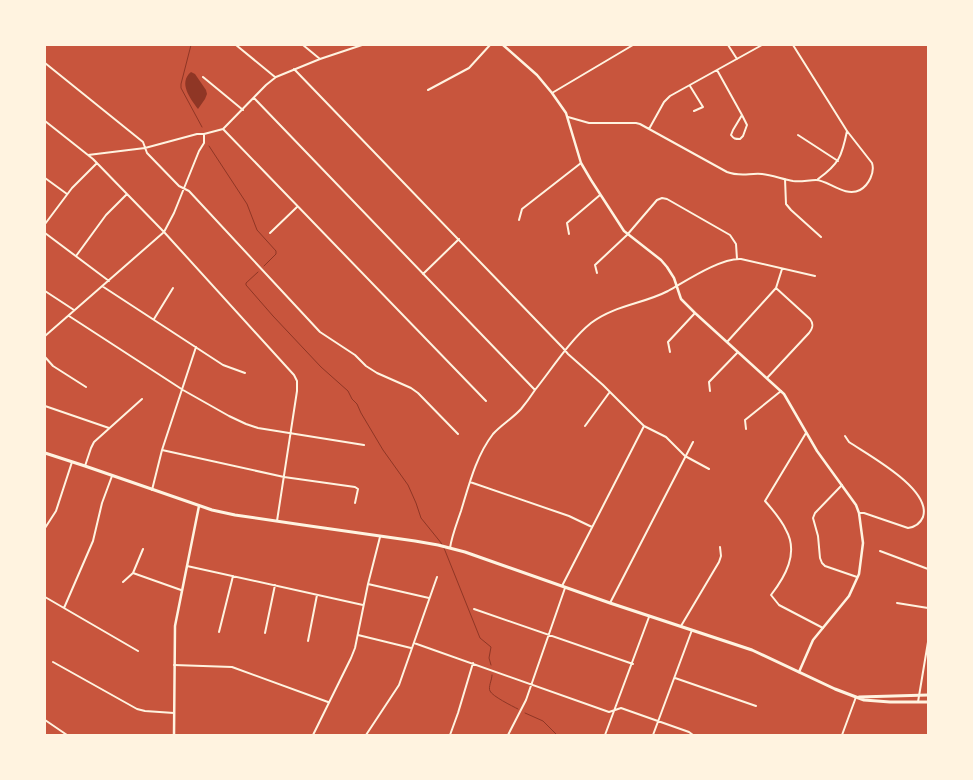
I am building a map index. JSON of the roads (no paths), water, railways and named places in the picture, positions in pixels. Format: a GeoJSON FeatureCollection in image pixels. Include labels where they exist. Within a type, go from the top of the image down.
{"type":"FeatureCollection","features":[{"type":"Feature","properties":{"kind":"main road"},"geometry":{"type":"LineString","coordinates":[[45,453],[199,506],[235,515],[448,547],[752,650],[835,689],[864,700],[928,702]]}},
{"type":"Feature","properties":{"kind":"main road"},"geometry":{"type":"LineString","coordinates":[[856,697],[928,695]]}},
{"type":"Feature","properties":{"kind":"street"},"geometry":{"type":"LineString","coordinates":[[236,45],[276,77]]}},
{"type":"Feature","properties":{"kind":"street"},"geometry":{"type":"LineString","coordinates":[[303,45],[320,59]]}},
{"type":"Feature","properties":{"kind":"street"},"geometry":{"type":"LineString","coordinates":[[88,155],[145,148],[223,129],[276,77],[320,59],[362,45]]}},
{"type":"Feature","properties":{"kind":"street"},"geometry":{"type":"LineString","coordinates":[[428,90],[469,68],[490,45]]}},
{"type":"Feature","properties":{"kind":"street"},"geometry":{"type":"LineString","coordinates":[[503,45],[537,75],[568,117],[582,163],[621,228],[627,235],[665,264],[672,274],[681,299],[781,391],[790,402],[817,451],[853,501],[859,513],[863,543],[858,578],[849,596],[813,640],[799,672]]}},
{"type":"Feature","properties":{"kind":"street"},"geometry":{"type":"LineString","coordinates":[[552,93],[633,45]]}},
{"type":"Feature","properties":{"kind":"street"},"geometry":{"type":"LineString","coordinates":[[728,45],[737,59]]}},
{"type":"Feature","properties":{"kind":"street"},"geometry":{"type":"LineString","coordinates":[[649,129],[664,102],[670,96],[762,45]]}},
{"type":"Feature","properties":{"kind":"street"},"geometry":{"type":"LineString","coordinates":[[793,45],[847,131],[874,168],[866,184],[860,190],[852,192],[844,191],[818,179]]}},
{"type":"Feature","properties":{"kind":"street"},"geometry":{"type":"LineString","coordinates":[[45,63],[143,142],[147,153],[179,186],[190,191],[320,332],[355,355],[376,373],[411,388],[458,434]]}},
{"type":"Feature","properties":{"kind":"street"},"geometry":{"type":"LineString","coordinates":[[294,70],[566,351],[644,426],[666,437],[685,456],[709,469]]}},
{"type":"Feature","properties":{"kind":"street"},"geometry":{"type":"LineString","coordinates":[[717,70],[748,125],[740,139],[733,138],[731,135],[742,115]]}},
{"type":"Feature","properties":{"kind":"street"},"geometry":{"type":"LineString","coordinates":[[203,77],[243,110]]}},
{"type":"Feature","properties":{"kind":"street"},"geometry":{"type":"LineString","coordinates":[[690,86],[703,107],[694,111]]}},
{"type":"Feature","properties":{"kind":"street"},"geometry":{"type":"LineString","coordinates":[[254,98],[536,390]]}},
{"type":"Feature","properties":{"kind":"street"},"geometry":{"type":"LineString","coordinates":[[568,117],[589,123],[636,123],[736,176],[761,174],[804,182],[818,179],[838,161],[847,131]]}},
{"type":"Feature","properties":{"kind":"street"},"geometry":{"type":"LineString","coordinates":[[45,121],[97,163],[164,232],[294,375],[297,391],[277,521]]}},
{"type":"Feature","properties":{"kind":"street"},"geometry":{"type":"LineString","coordinates":[[223,129],[486,401]]}},
{"type":"Feature","properties":{"kind":"street"},"geometry":{"type":"LineString","coordinates":[[45,336],[164,232],[170,223],[204,143],[204,134]]}},
{"type":"Feature","properties":{"kind":"street"},"geometry":{"type":"LineString","coordinates":[[798,135],[838,161]]}},
{"type":"Feature","properties":{"kind":"street"},"geometry":{"type":"LineString","coordinates":[[45,224],[67,194],[97,163]]}},
{"type":"Feature","properties":{"kind":"street"},"geometry":{"type":"LineString","coordinates":[[519,220],[522,210],[582,163]]}},
{"type":"Feature","properties":{"kind":"street"},"geometry":{"type":"LineString","coordinates":[[45,178],[67,194]]}},
{"type":"Feature","properties":{"kind":"street"},"geometry":{"type":"LineString","coordinates":[[785,179],[786,204],[821,237]]}},
{"type":"Feature","properties":{"kind":"street"},"geometry":{"type":"LineString","coordinates":[[76,256],[106,216],[127,194]]}},
{"type":"Feature","properties":{"kind":"street"},"geometry":{"type":"LineString","coordinates":[[569,234],[567,223],[600,195]]}},
{"type":"Feature","properties":{"kind":"street"},"geometry":{"type":"LineString","coordinates":[[597,273],[595,265],[627,235],[657,200],[665,198],[730,235],[736,244],[737,259]]}},
{"type":"Feature","properties":{"kind":"street"},"geometry":{"type":"LineString","coordinates":[[270,233],[298,207]]}},
{"type":"Feature","properties":{"kind":"street"},"geometry":{"type":"LineString","coordinates":[[45,233],[109,281]]}},
{"type":"Feature","properties":{"kind":"street"},"geometry":{"type":"LineString","coordinates":[[423,274],[459,239]]}},
{"type":"Feature","properties":{"kind":"street"},"geometry":{"type":"LineString","coordinates":[[448,547],[480,456],[493,435],[521,408],[566,351],[591,324],[608,313],[658,296],[686,279],[732,259],[815,276]]}},
{"type":"Feature","properties":{"kind":"street"},"geometry":{"type":"LineString","coordinates":[[727,342],[776,288],[782,268]]}},
{"type":"Feature","properties":{"kind":"street"},"geometry":{"type":"LineString","coordinates":[[102,286],[223,364],[245,373]]}},
{"type":"Feature","properties":{"kind":"street"},"geometry":{"type":"LineString","coordinates":[[154,320],[173,288]]}},
{"type":"Feature","properties":{"kind":"street"},"geometry":{"type":"LineString","coordinates":[[767,378],[813,327],[810,319],[776,288]]}},
{"type":"Feature","properties":{"kind":"street"},"geometry":{"type":"LineString","coordinates":[[45,291],[75,310]]}},
{"type":"Feature","properties":{"kind":"street"},"geometry":{"type":"LineString","coordinates":[[670,352],[668,342],[696,314]]}},
{"type":"Feature","properties":{"kind":"street"},"geometry":{"type":"LineString","coordinates":[[69,316],[183,390],[246,424],[258,428],[364,445]]}},
{"type":"Feature","properties":{"kind":"street"},"geometry":{"type":"LineString","coordinates":[[152,490],[162,450],[196,347]]}},
{"type":"Feature","properties":{"kind":"street"},"geometry":{"type":"LineString","coordinates":[[710,391],[709,382],[738,352]]}},
{"type":"Feature","properties":{"kind":"street"},"geometry":{"type":"LineString","coordinates":[[45,356],[53,366],[86,387]]}},
{"type":"Feature","properties":{"kind":"street"},"geometry":{"type":"LineString","coordinates":[[746,429],[746,420],[781,391]]}},
{"type":"Feature","properties":{"kind":"street"},"geometry":{"type":"LineString","coordinates":[[585,426],[609,392]]}},
{"type":"Feature","properties":{"kind":"street"},"geometry":{"type":"LineString","coordinates":[[85,466],[92,445],[142,399]]}},
{"type":"Feature","properties":{"kind":"street"},"geometry":{"type":"LineString","coordinates":[[45,406],[110,428]]}},
{"type":"Feature","properties":{"kind":"street"},"geometry":{"type":"LineString","coordinates":[[508,735],[526,700],[564,587],[644,426]]}},
{"type":"Feature","properties":{"kind":"street"},"geometry":{"type":"LineString","coordinates":[[806,433],[765,501],[788,532],[791,546],[787,571],[771,595],[779,605],[823,628]]}},
{"type":"Feature","properties":{"kind":"street"},"geometry":{"type":"LineString","coordinates":[[845,436],[849,442],[896,472],[907,482],[921,502],[924,512],[919,523],[914,527],[908,528],[859,513]]}},
{"type":"Feature","properties":{"kind":"street"},"geometry":{"type":"LineString","coordinates":[[610,603],[693,442]]}},
{"type":"Feature","properties":{"kind":"street"},"geometry":{"type":"LineString","coordinates":[[162,450],[284,477],[355,487],[358,489],[355,503]]}},
{"type":"Feature","properties":{"kind":"street"},"geometry":{"type":"LineString","coordinates":[[45,528],[56,511],[72,462]]}},
{"type":"Feature","properties":{"kind":"street"},"geometry":{"type":"LineString","coordinates":[[64,608],[93,541],[102,504],[112,476]]}},
{"type":"Feature","properties":{"kind":"street"},"geometry":{"type":"LineString","coordinates":[[470,482],[569,516],[593,527]]}},
{"type":"Feature","properties":{"kind":"street"},"geometry":{"type":"LineString","coordinates":[[842,485],[813,516],[818,536],[820,558],[825,566],[858,578]]}},
{"type":"Feature","properties":{"kind":"street"},"geometry":{"type":"LineString","coordinates":[[174,735],[175,626],[199,506]]}},
{"type":"Feature","properties":{"kind":"street"},"geometry":{"type":"LineString","coordinates":[[313,735],[351,658],[380,536]]}},
{"type":"Feature","properties":{"kind":"street"},"geometry":{"type":"LineString","coordinates":[[681,626],[720,561],[720,547]]}},
{"type":"Feature","properties":{"kind":"street"},"geometry":{"type":"LineString","coordinates":[[123,582],[133,573],[143,549]]}},
{"type":"Feature","properties":{"kind":"street"},"geometry":{"type":"LineString","coordinates":[[880,551],[928,569]]}},
{"type":"Feature","properties":{"kind":"street"},"geometry":{"type":"LineString","coordinates":[[187,566],[364,605]]}},
{"type":"Feature","properties":{"kind":"street"},"geometry":{"type":"LineString","coordinates":[[133,573],[181,590]]}},
{"type":"Feature","properties":{"kind":"street"},"geometry":{"type":"LineString","coordinates":[[220,632],[233,576]]}},
{"type":"Feature","properties":{"kind":"street"},"geometry":{"type":"LineString","coordinates":[[366,735],[399,685],[437,577]]}},
{"type":"Feature","properties":{"kind":"street"},"geometry":{"type":"LineString","coordinates":[[368,584],[430,598]]}},
{"type":"Feature","properties":{"kind":"street"},"geometry":{"type":"LineString","coordinates":[[265,632],[275,586]]}},
{"type":"Feature","properties":{"kind":"street"},"geometry":{"type":"LineString","coordinates":[[308,641],[317,595]]}},
{"type":"Feature","properties":{"kind":"street"},"geometry":{"type":"LineString","coordinates":[[45,597],[138,651]]}},
{"type":"Feature","properties":{"kind":"street"},"geometry":{"type":"LineString","coordinates":[[897,603],[928,608]]}},
{"type":"Feature","properties":{"kind":"street"},"geometry":{"type":"LineString","coordinates":[[474,609],[632,664]]}},
{"type":"Feature","properties":{"kind":"street"},"geometry":{"type":"LineString","coordinates":[[605,735],[649,616]]}},
{"type":"Feature","properties":{"kind":"street"},"geometry":{"type":"LineString","coordinates":[[653,735],[692,630]]}},
{"type":"Feature","properties":{"kind":"street"},"geometry":{"type":"LineString","coordinates":[[358,635],[412,648]]}},
{"type":"Feature","properties":{"kind":"street"},"geometry":{"type":"LineString","coordinates":[[918,702],[928,642]]}},
{"type":"Feature","properties":{"kind":"street"},"geometry":{"type":"LineString","coordinates":[[414,643],[609,712],[621,708],[693,735]]}},
{"type":"Feature","properties":{"kind":"street"},"geometry":{"type":"LineString","coordinates":[[53,662],[137,709],[174,713]]}},
{"type":"Feature","properties":{"kind":"street"},"geometry":{"type":"LineString","coordinates":[[450,735],[473,664]]}},
{"type":"Feature","properties":{"kind":"street"},"geometry":{"type":"LineString","coordinates":[[174,665],[232,667],[328,702]]}},
{"type":"Feature","properties":{"kind":"street"},"geometry":{"type":"LineString","coordinates":[[674,678],[756,706]]}},
{"type":"Feature","properties":{"kind":"street"},"geometry":{"type":"LineString","coordinates":[[842,735],[856,697]]}},
{"type":"Feature","properties":{"kind":"street"},"geometry":{"type":"LineString","coordinates":[[45,720],[67,735]]}},
{"type":"Feature","properties":{"kind":"waterway"},"geometry":{"type":"LineString","coordinates":[[191,45],[181,88],[202,127]]}},
{"type":"Feature","properties":{"kind":"waterway"},"geometry":{"type":"LineString","coordinates":[[209,146],[247,204],[257,230],[276,251],[276,254],[264,266]]}},
{"type":"Feature","properties":{"kind":"waterway"},"geometry":{"type":"LineString","coordinates":[[258,272],[246,285],[321,367],[348,391],[383,450],[408,485],[421,518],[442,544]]}},
{"type":"Feature","properties":{"kind":"waterway"},"geometry":{"type":"LineString","coordinates":[[444,548],[480,638],[491,647],[489,658],[491,665]]}},
{"type":"Feature","properties":{"kind":"waterway"},"geometry":{"type":"LineString","coordinates":[[492,675],[490,691],[518,709]]}},
{"type":"Feature","properties":{"kind":"waterway"},"geometry":{"type":"LineString","coordinates":[[525,713],[543,721],[557,735]]}}]}
